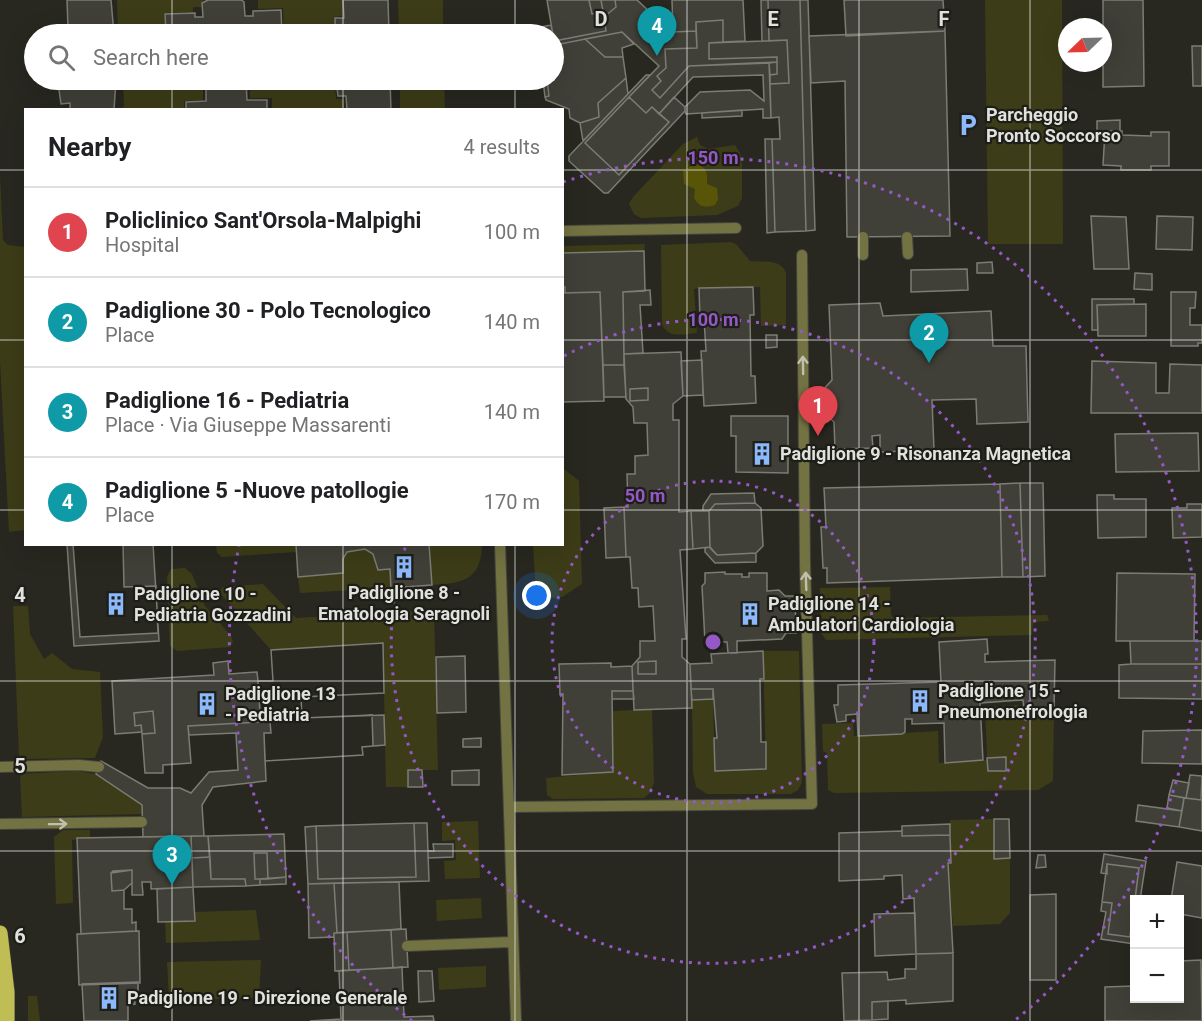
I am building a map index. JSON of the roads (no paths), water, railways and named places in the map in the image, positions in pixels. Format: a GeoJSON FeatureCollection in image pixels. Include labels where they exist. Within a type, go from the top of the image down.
{"type":"FeatureCollection","features":[{"type":"Feature","properties":{"kind":"main road"},"geometry":{"type":"LineString","coordinates":[[0,933],[7,992],[7,1021]]}},
{"type":"Feature","properties":{"kind":"lane"},"geometry":{"type":"LineString","coordinates":[[564,231],[736,228]]}},
{"type":"Feature","properties":{"kind":"lane"},"geometry":{"type":"LineString","coordinates":[[863,237],[863,255]]}},
{"type":"Feature","properties":{"kind":"lane"},"geometry":{"type":"LineString","coordinates":[[907,237],[908,254]]}},
{"type":"Feature","properties":{"kind":"lane"},"geometry":{"type":"LineString","coordinates":[[509,807],[812,804],[810,660],[805,564],[802,255]]}},
{"type":"Feature","properties":{"kind":"lane"},"geometry":{"type":"LineString","coordinates":[[500,546],[516,1021]]}},
{"type":"Feature","properties":{"kind":"lane"},"geometry":{"type":"LineString","coordinates":[[0,767],[79,765],[99,767]]}},
{"type":"Feature","properties":{"kind":"lane"},"geometry":{"type":"LineString","coordinates":[[0,824],[142,822]]}},
{"type":"Feature","properties":{"kind":"lane"},"geometry":{"type":"LineString","coordinates":[[407,946],[513,942]]}},
{"type":"Feature","properties":{"kind":"place","name":"Padiglione 5 -Nuove patollogie"},"geometry":{"type":"Point","coordinates":[657,56]}},
{"type":"Feature","properties":{"kind":"place","name":"Parcheggio Pronto Soccorso"},"geometry":{"type":"Point","coordinates":[968,125]}},
{"type":"Feature","properties":{"kind":"place","name":"Padiglione 30 - Polo Tecnologico"},"geometry":{"type":"Point","coordinates":[929,363]}},
{"type":"Feature","properties":{"kind":"place","name":"Policlinico Sant'Orsola-Malpighi"},"geometry":{"type":"Point","coordinates":[818,436]}},
{"type":"Feature","properties":{"kind":"place","name":"Padiglione 9 - Risonanza Magnetica"},"geometry":{"type":"Point","coordinates":[762,454]}},
{"type":"Feature","properties":{"kind":"place","name":"Padiglione 8 - Ematologia Seragnoli"},"geometry":{"type":"Point","coordinates":[404,567]}},
{"type":"Feature","properties":{"kind":"place","name":"Padiglione 10 - Pediatria Gozzadini"},"geometry":{"type":"Point","coordinates":[116,604]}},
{"type":"Feature","properties":{"kind":"place","name":"Padiglione 14 - Ambulatori Cardiologia"},"geometry":{"type":"Point","coordinates":[750,614]}},
{"type":"Feature","properties":{"kind":"place","name":"Padiglione 15 - Pneumonefrologia"},"geometry":{"type":"Point","coordinates":[920,701]}},
{"type":"Feature","properties":{"kind":"place","name":"Padiglione 13 - Pediatria"},"geometry":{"type":"Point","coordinates":[207,704]}},
{"type":"Feature","properties":{"kind":"place","name":"Padiglione 16 - Pediatria"},"geometry":{"type":"Point","coordinates":[172,885]}},
{"type":"Feature","properties":{"kind":"place","name":"Padiglione 19 - Direzione Generale"},"geometry":{"type":"Point","coordinates":[109,998]}}]}
